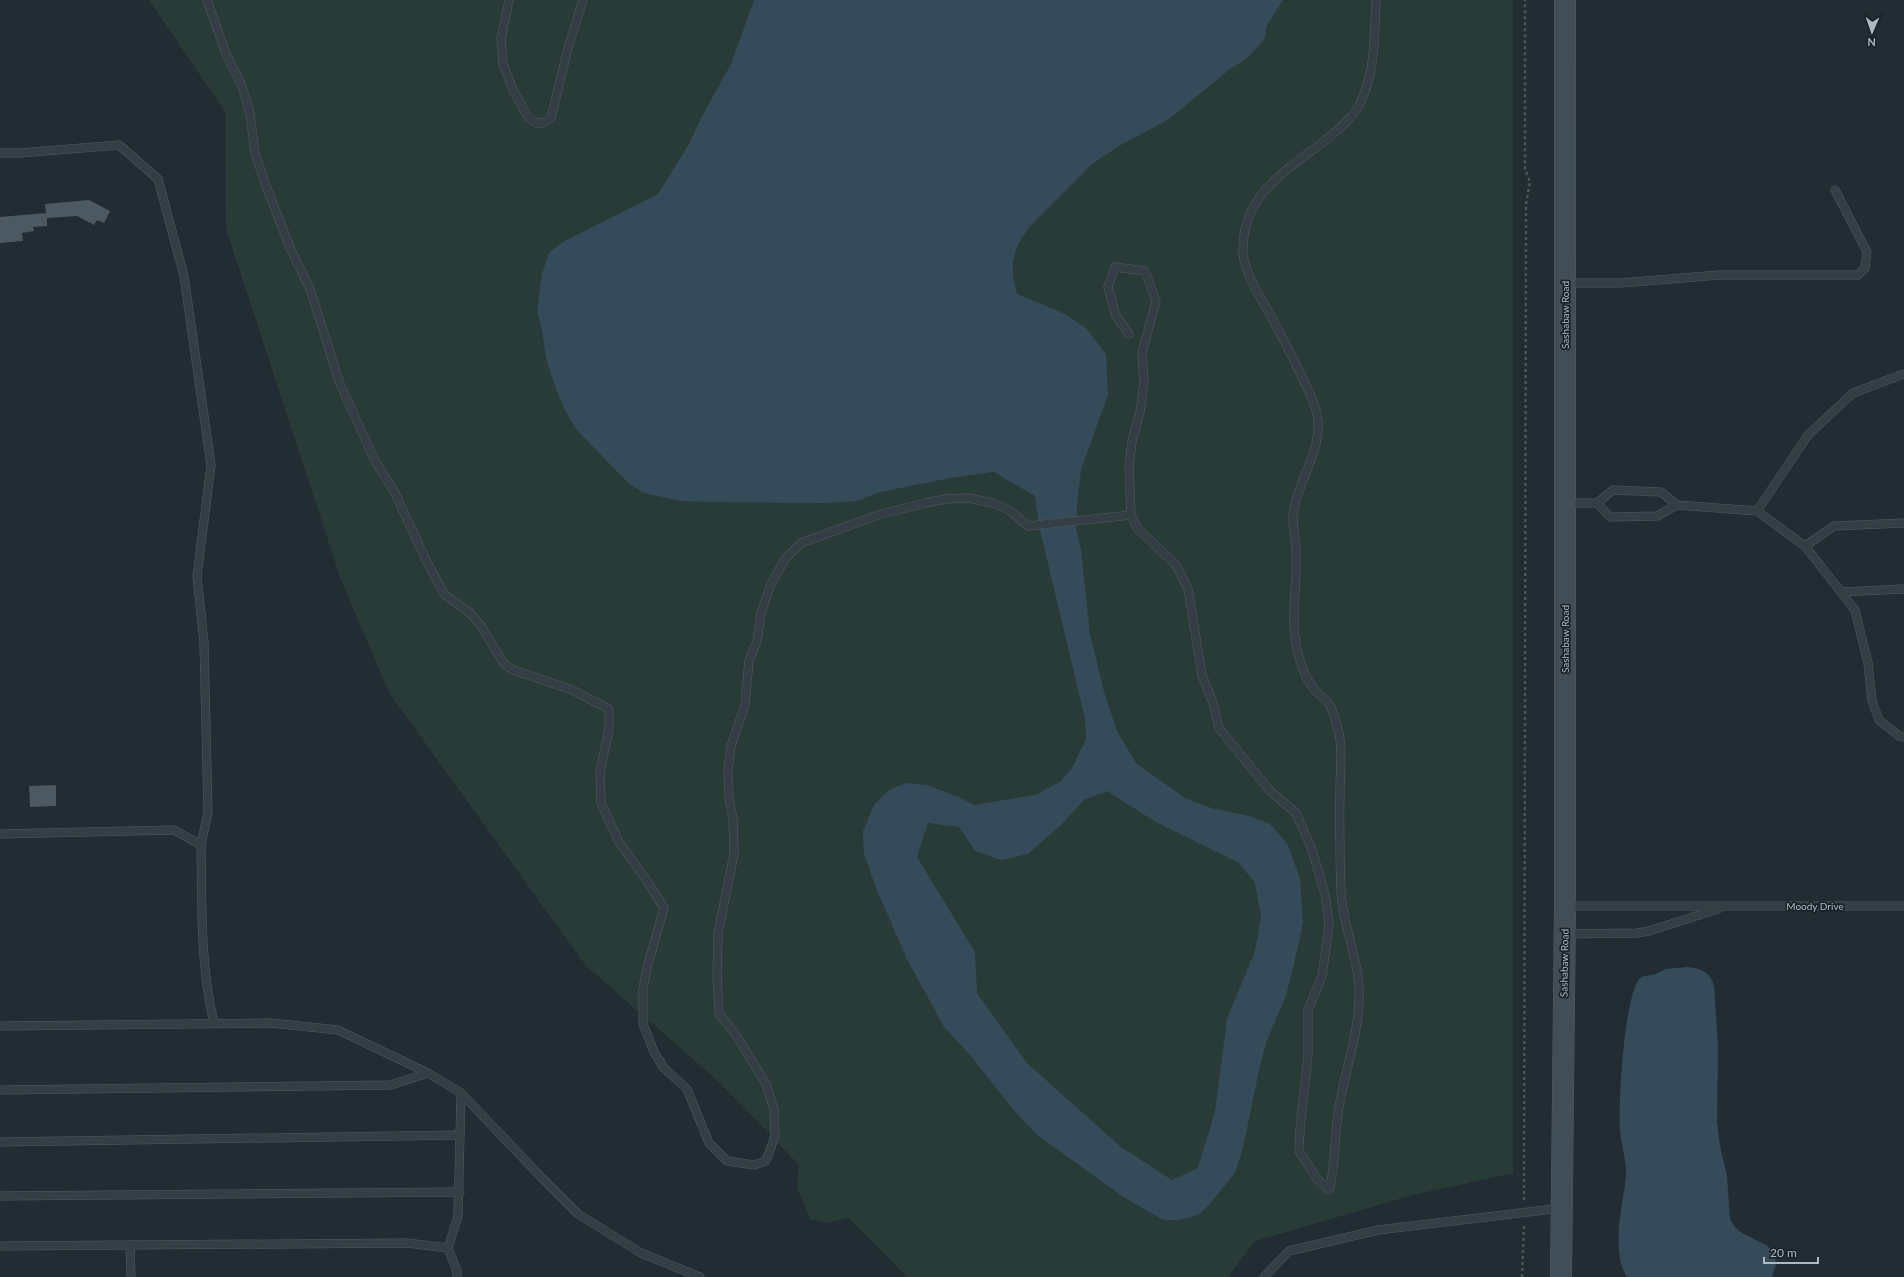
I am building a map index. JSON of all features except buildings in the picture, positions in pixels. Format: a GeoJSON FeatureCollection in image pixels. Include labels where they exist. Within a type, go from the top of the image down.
{"type":"FeatureCollection","features":[{"type":"Feature","properties":{"kind":"main road","name":"Sashabaw Road"},"geometry":{"type":"LineString","coordinates":[[1561,1277],[1565,934],[1565,0]]}},
{"type":"Feature","properties":{"kind":"lane"},"geometry":{"type":"LineString","coordinates":[[207,0],[250,113],[255,153],[291,250],[310,289],[340,384],[376,463],[394,491],[425,558],[444,594],[470,613],[481,626],[504,664],[513,670],[572,690],[609,709],[609,729],[600,772],[601,803],[619,842],[656,894],[664,908],[647,968],[644,989],[643,1024],[654,1052],[664,1068],[687,1089],[709,1143],[727,1161],[754,1165],[766,1161],[775,1136],[774,1109],[766,1084],[736,1035],[719,1014],[717,976],[718,933],[734,854],[728,770],[731,746],[745,705],[749,661],[757,641],[761,612],[771,584],[785,559],[801,543],[878,516],[925,503],[946,499],[968,498],[993,503],[1009,510],[1028,526],[1131,515]]}},
{"type":"Feature","properties":{"kind":"lane"},"geometry":{"type":"LineString","coordinates":[[510,0],[501,39],[503,64],[514,92],[528,118],[536,123],[543,123],[551,118],[568,48],[583,0]]}},
{"type":"Feature","properties":{"kind":"lane"},"geometry":{"type":"LineString","coordinates":[[1129,334],[1116,316],[1108,287],[1115,267],[1145,272],[1156,301],[1142,353],[1144,382],[1140,412],[1132,441],[1130,467],[1131,515],[1137,528],[1176,565],[1188,589],[1202,674],[1213,703],[1219,728],[1270,792],[1296,813],[1311,847],[1326,894],[1329,924],[1322,976],[1308,1010],[1308,1055],[1299,1151],[1317,1179],[1329,1190],[1335,1161],[1337,1115],[1346,1069],[1355,1038],[1359,1012],[1359,985],[1354,957],[1343,915],[1341,895],[1340,789],[1342,759],[1339,734],[1330,705],[1313,687],[1297,654],[1294,626],[1296,549],[1293,528],[1293,513],[1298,492],[1312,457],[1318,436],[1318,416],[1309,391],[1290,352],[1257,292],[1243,253],[1246,228],[1252,208],[1265,190],[1277,176],[1341,128],[1358,107],[1370,75],[1376,0]]}},
{"type":"Feature","properties":{"kind":"lane"},"geometry":{"type":"LineString","coordinates":[[0,153],[20,153],[119,145],[158,179],[184,276],[211,465],[197,576],[204,643],[208,812],[201,845],[202,920],[207,995],[214,1023]]}},
{"type":"Feature","properties":{"kind":"lane"},"geometry":{"type":"LineString","coordinates":[[1565,283],[1621,283],[1718,275],[1858,275],[1865,268],[1867,252],[1835,190]]}},
{"type":"Feature","properties":{"kind":"lane"},"geometry":{"type":"LineString","coordinates":[[1757,511],[1808,435],[1853,393],[1904,374]]}},
{"type":"Feature","properties":{"kind":"lane"},"geometry":{"type":"LineString","coordinates":[[1565,503],[1597,503],[1613,490],[1661,492],[1677,505]]}},
{"type":"Feature","properties":{"kind":"lane"},"geometry":{"type":"LineString","coordinates":[[1597,503],[1610,517],[1657,516],[1677,505],[1757,511],[1805,546],[1855,610],[1868,663],[1872,702],[1879,720],[1899,736],[1904,737]]}},
{"type":"Feature","properties":{"kind":"lane"},"geometry":{"type":"LineString","coordinates":[[1805,546],[1834,526],[1904,523]]}},
{"type":"Feature","properties":{"kind":"lane"},"geometry":{"type":"LineString","coordinates":[[1841,592],[1904,589]]}},
{"type":"Feature","properties":{"kind":"lane"},"geometry":{"type":"LineString","coordinates":[[0,834],[174,830],[201,845]]}},
{"type":"Feature","properties":{"kind":"lane","name":"Moody Drive"},"geometry":{"type":"LineString","coordinates":[[1565,906],[1904,906]]}},
{"type":"Feature","properties":{"kind":"lane","name":"Moody Drive"},"geometry":{"type":"LineString","coordinates":[[1565,934],[1637,933],[1649,931],[1725,906]]}},
{"type":"Feature","properties":{"kind":"lane"},"geometry":{"type":"LineString","coordinates":[[0,1026],[271,1023],[338,1030],[428,1073],[461,1093],[578,1214],[642,1254],[700,1277]]}},
{"type":"Feature","properties":{"kind":"lane"},"geometry":{"type":"LineString","coordinates":[[0,1090],[390,1085],[428,1073]]}},
{"type":"Feature","properties":{"kind":"lane"},"geometry":{"type":"LineString","coordinates":[[457,1277],[457,1271],[448,1248],[458,1216],[460,1192],[461,1093]]}},
{"type":"Feature","properties":{"kind":"lane"},"geometry":{"type":"LineString","coordinates":[[0,1142],[460,1135]]}},
{"type":"Feature","properties":{"kind":"lane"},"geometry":{"type":"LineString","coordinates":[[0,1196],[460,1192]]}},
{"type":"Feature","properties":{"kind":"lane"},"geometry":{"type":"LineString","coordinates":[[1264,1277],[1289,1251],[1378,1230],[1561,1208]]}},
{"type":"Feature","properties":{"kind":"lane"},"geometry":{"type":"LineString","coordinates":[[0,1246],[407,1243],[448,1248]]}},
{"type":"Feature","properties":{"kind":"lane"},"geometry":{"type":"LineString","coordinates":[[130,1245],[130,1277]]}},
{"type":"Feature","properties":{"kind":"path"},"geometry":{"type":"LineString","coordinates":[[1522,1277],[1524,1212],[1526,204],[1530,182],[1525,169],[1525,0]]}},
{"type":"Feature","properties":{"kind":"green space"},"geometry":{"type":"Polygon","coordinates":[[[149,0],[1513,0],[1513,1173],[1413,1195],[1255,1241],[1228,1277],[907,1277],[849,1218],[826,1223],[810,1219],[797,1188],[799,1165],[719,1082],[586,966],[389,693],[341,580],[226,229],[225,112],[149,0]]]}},
{"type":"Feature","properties":{"kind":"water"},"geometry":{"type":"Polygon","coordinates":[[[754,0],[1283,0],[1267,25],[1264,40],[1245,60],[1230,69],[1169,119],[1119,146],[1092,164],[1030,226],[1018,244],[1013,261],[1013,276],[1017,294],[1065,314],[1086,328],[1106,354],[1108,395],[1081,470],[1076,528],[1081,550],[1090,634],[1104,692],[1117,731],[1136,763],[1185,798],[1211,808],[1249,816],[1270,824],[1287,843],[1300,878],[1303,921],[1299,943],[1286,996],[1267,1040],[1259,1070],[1243,1148],[1235,1173],[1208,1206],[1198,1215],[1180,1220],[1163,1220],[1122,1196],[1036,1134],[1012,1108],[970,1055],[944,1027],[907,959],[876,888],[864,854],[863,831],[874,805],[889,790],[906,783],[927,785],[961,798],[974,805],[1035,795],[1060,782],[1072,768],[1086,739],[1085,719],[1039,526],[1035,496],[994,472],[950,478],[880,492],[857,501],[824,503],[681,501],[644,493],[629,484],[576,429],[564,408],[553,381],[546,358],[542,330],[537,311],[542,273],[549,253],[561,243],[658,194],[689,144],[702,116],[731,64],[754,0]],[[1107,791],[1084,800],[1061,825],[1028,854],[1001,860],[975,851],[959,827],[928,823],[917,857],[975,952],[977,993],[1027,1063],[1121,1147],[1172,1180],[1198,1168],[1215,1111],[1227,1019],[1255,951],[1261,916],[1255,883],[1239,863],[1154,821],[1107,791]]]}},
{"type":"Feature","properties":{"kind":"water"},"geometry":{"type":"Polygon","coordinates":[[[1687,967],[1697,968],[1707,974],[1714,986],[1718,1047],[1717,1122],[1720,1146],[1727,1175],[1730,1219],[1735,1227],[1742,1233],[1766,1245],[1775,1253],[1776,1264],[1772,1277],[1627,1277],[1622,1266],[1618,1241],[1626,1171],[1620,1130],[1620,1098],[1623,1051],[1630,1006],[1634,989],[1640,978],[1654,975],[1666,969],[1687,967]]]}}]}
